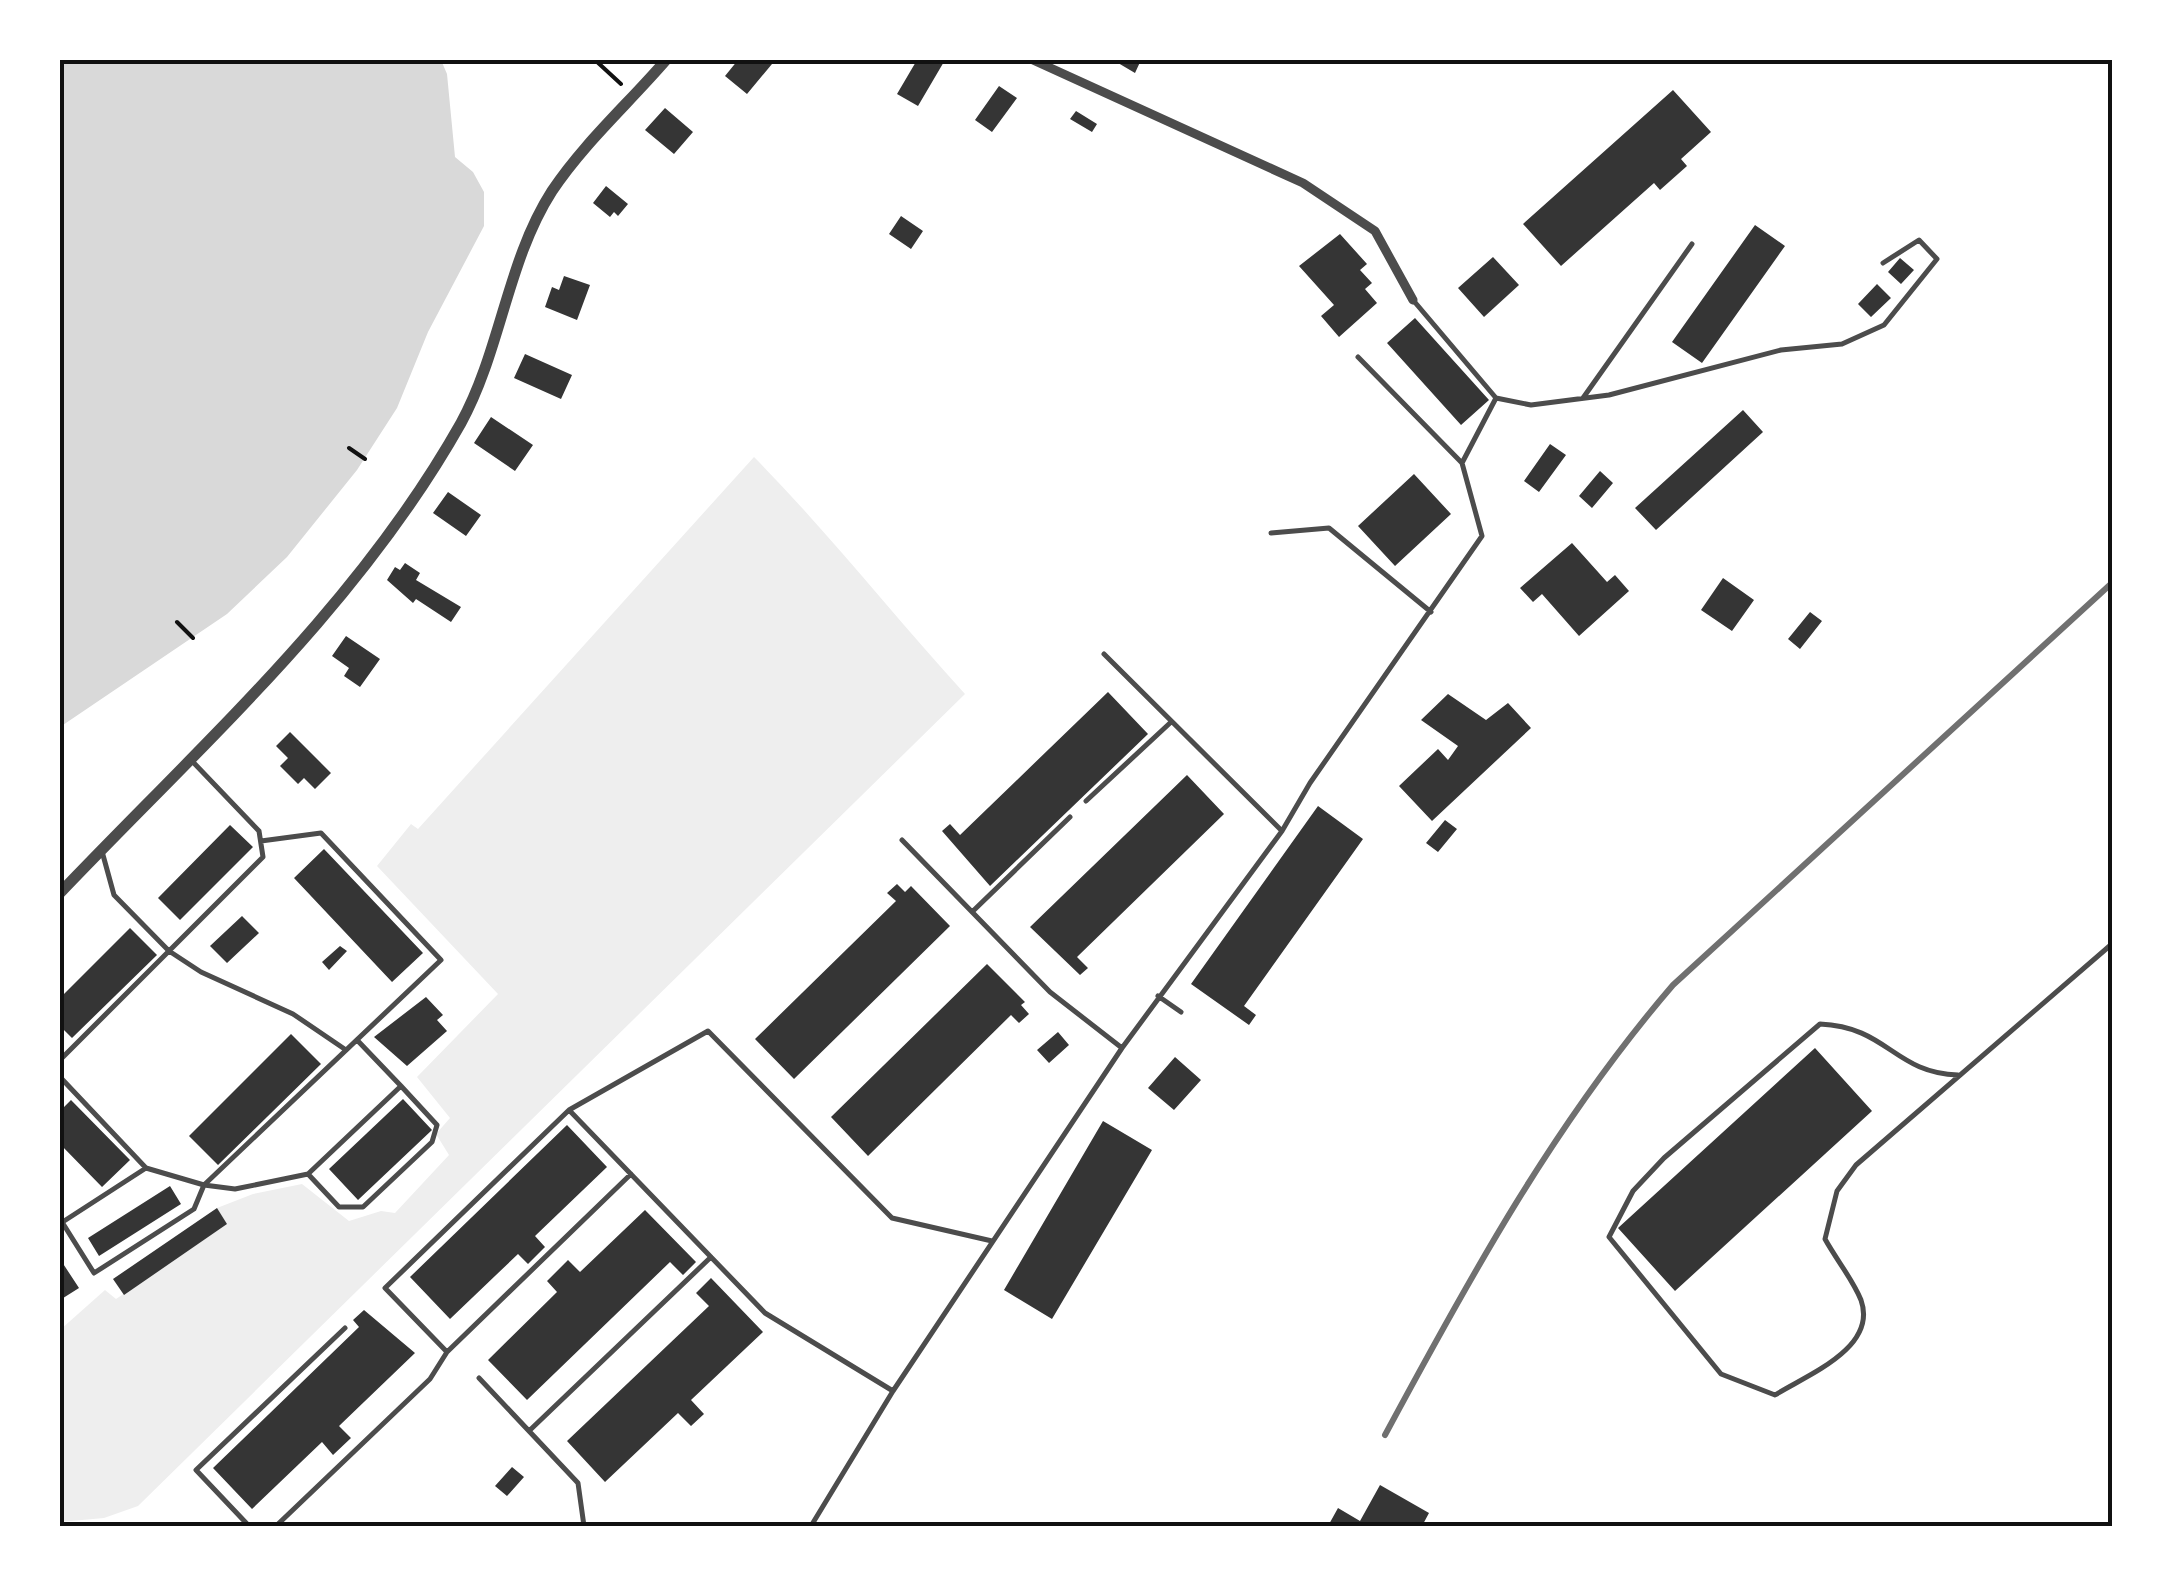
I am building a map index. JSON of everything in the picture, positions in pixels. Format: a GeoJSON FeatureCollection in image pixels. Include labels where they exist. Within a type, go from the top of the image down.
{"type":"FeatureCollection","features":[{"type":"Feature","properties":{"kind":"street"},"geometry":{"type":"LineString","coordinates":[[60,893],[317,628],[395,522],[462,421],[526,244],[552,192],[666,60]]}},
{"type":"Feature","properties":{"kind":"street"},"geometry":{"type":"LineString","coordinates":[[1033,60],[1303,183],[1375,231],[1413,300]]}},
{"type":"Feature","properties":{"kind":"lane"},"geometry":{"type":"LineString","coordinates":[[1413,300],[1496,398],[1532,405],[1583,398],[1781,350],[1842,344],[1884,325],[1917,290],[1937,259],[1919,240],[1883,262]]}},
{"type":"Feature","properties":{"kind":"lane"},"geometry":{"type":"LineString","coordinates":[[1583,398],[1692,244]]}},
{"type":"Feature","properties":{"kind":"lane"},"geometry":{"type":"LineString","coordinates":[[811,1526],[893,1391],[1122,1048],[1282,831],[1310,783],[1482,536],[1462,463],[1358,356]]}},
{"type":"Feature","properties":{"kind":"lane"},"geometry":{"type":"LineString","coordinates":[[1462,463],[1496,398]]}},
{"type":"Feature","properties":{"kind":"lane"},"geometry":{"type":"LineString","coordinates":[[1270,533],[1329,528],[1431,612]]}},
{"type":"Feature","properties":{"kind":"lane"},"geometry":{"type":"LineString","coordinates":[[1104,654],[1282,831]]}},
{"type":"Feature","properties":{"kind":"lane"},"geometry":{"type":"LineString","coordinates":[[1086,801],[1170,723]]}},
{"type":"Feature","properties":{"kind":"lane"},"geometry":{"type":"LineString","coordinates":[[60,1060],[263,857],[260,832],[192,761]]}},
{"type":"Feature","properties":{"kind":"lane"},"geometry":{"type":"LineString","coordinates":[[972,912],[1070,816]]}},
{"type":"Feature","properties":{"kind":"lane"},"geometry":{"type":"LineString","coordinates":[[146,1168],[61,1223],[94,1273],[194,1208],[204,1185],[442,960],[321,832],[261,841]]}},
{"type":"Feature","properties":{"kind":"lane"},"geometry":{"type":"LineString","coordinates":[[902,840],[1050,992],[1122,1048]]}},
{"type":"Feature","properties":{"kind":"lane"},"geometry":{"type":"LineString","coordinates":[[101,850],[114,895],[169,951],[201,972],[293,1014],[346,1050]]}},
{"type":"Feature","properties":{"kind":"lane"},"geometry":{"type":"LineString","coordinates":[[1958,1075],[1933,1074],[1913,1067],[1870,1033],[1820,1024],[1664,1158],[1633,1191],[1610,1237],[1721,1374],[1775,1394],[1849,1348],[1862,1328],[1860,1297],[1825,1239],[1838,1191],[1856,1165],[2113,943]]}},
{"type":"Feature","properties":{"kind":"lane"},"geometry":{"type":"LineString","coordinates":[[1158,996],[1181,1012]]}},
{"type":"Feature","properties":{"kind":"lane"},"geometry":{"type":"LineString","coordinates":[[447,1352],[385,1288],[570,1110],[708,1031],[892,1218],[992,1240]]}},
{"type":"Feature","properties":{"kind":"lane"},"geometry":{"type":"LineString","coordinates":[[308,1174],[340,1207],[363,1207],[432,1142],[437,1125],[357,1040]]}},
{"type":"Feature","properties":{"kind":"lane"},"geometry":{"type":"LineString","coordinates":[[60,1077],[146,1168],[204,1185],[235,1189],[308,1174],[401,1086]]}},
{"type":"Feature","properties":{"kind":"lane"},"geometry":{"type":"LineString","coordinates":[[570,1110],[765,1313],[893,1391]]}},
{"type":"Feature","properties":{"kind":"lane"},"geometry":{"type":"LineString","coordinates":[[276,1526],[430,1379],[447,1352],[631,1174]]}},
{"type":"Feature","properties":{"kind":"lane"},"geometry":{"type":"LineString","coordinates":[[529,1431],[711,1257]]}},
{"type":"Feature","properties":{"kind":"lane"},"geometry":{"type":"LineString","coordinates":[[249,1526],[196,1470],[345,1328]]}},
{"type":"Feature","properties":{"kind":"lane"},"geometry":{"type":"LineString","coordinates":[[478,1378],[578,1482],[584,1526]]}},
{"type":"Feature","properties":{"kind":"path"},"geometry":{"type":"LineString","coordinates":[[595,60],[634,97]]}},
{"type":"Feature","properties":{"kind":"path"},"geometry":{"type":"LineString","coordinates":[[349,448],[364,459]]}},
{"type":"Feature","properties":{"kind":"path"},"geometry":{"type":"LineString","coordinates":[[177,622],[193,638]]}},
{"type":"Feature","properties":{"kind":"shaded area"},"geometry":{"type":"Polygon","coordinates":[[[60,60],[441,60],[447,74],[455,157],[473,172],[484,192],[484,226],[428,332],[397,408],[357,470],[287,557],[227,614],[60,727],[60,60]]]}},
{"type":"Feature","properties":{"kind":"shaded area"},"geometry":{"type":"Polygon","coordinates":[[[754,457],[965,694],[138,1506],[104,1518],[60,1522],[60,1330],[105,1290],[116,1299],[227,1224],[217,1208],[253,1194],[302,1184],[349,1221],[381,1211],[395,1213],[449,1155],[436,1134],[450,1118],[417,1077],[498,994],[377,866],[411,824],[418,829],[754,457]]]}},
{"type":"Feature","properties":{"kind":"building"},"geometry":{"type":"Polygon","coordinates":[[[738,60],[766,60],[772,64],[747,94],[725,76],[738,60]]]}},
{"type":"Feature","properties":{"kind":"building"},"geometry":{"type":"Polygon","coordinates":[[[917,60],[945,60],[918,106],[897,94],[917,60]]]}},
{"type":"Feature","properties":{"kind":"building"},"geometry":{"type":"Polygon","coordinates":[[[1113,60],[1141,60],[1135,73],[1113,60]]]}},
{"type":"Feature","properties":{"kind":"building"},"geometry":{"type":"Polygon","coordinates":[[[999,86],[1017,98],[992,132],[975,120],[999,86]]]}},
{"type":"Feature","properties":{"kind":"building"},"geometry":{"type":"Polygon","coordinates":[[[1673,90],[1711,132],[1681,159],[1687,166],[1660,190],[1654,183],[1561,266],[1523,224],[1673,90]]]}},
{"type":"Feature","properties":{"kind":"building"},"geometry":{"type":"Polygon","coordinates":[[[665,108],[693,132],[674,154],[645,130],[665,108]]]}},
{"type":"Feature","properties":{"kind":"building"},"geometry":{"type":"Polygon","coordinates":[[[1076,111],[1097,124],[1092,132],[1070,119],[1076,111]]]}},
{"type":"Feature","properties":{"kind":"building"},"geometry":{"type":"Polygon","coordinates":[[[606,186],[628,204],[618,216],[614,212],[610,217],[593,203],[606,186]]]}},
{"type":"Feature","properties":{"kind":"building"},"geometry":{"type":"Polygon","coordinates":[[[901,216],[923,231],[911,249],[889,234],[901,216]]]}},
{"type":"Feature","properties":{"kind":"building"},"geometry":{"type":"Polygon","coordinates":[[[1755,225],[1785,246],[1702,363],[1672,342],[1755,225]]]}},
{"type":"Feature","properties":{"kind":"building"},"geometry":{"type":"Polygon","coordinates":[[[1340,234],[1367,264],[1360,270],[1372,283],[1365,289],[1377,303],[1339,337],[1321,316],[1334,305],[1299,266],[1340,234]]]}},
{"type":"Feature","properties":{"kind":"building"},"geometry":{"type":"Polygon","coordinates":[[[1493,257],[1519,285],[1484,317],[1458,288],[1493,257]]]}},
{"type":"Feature","properties":{"kind":"building"},"geometry":{"type":"Polygon","coordinates":[[[1900,258],[1914,270],[1901,284],[1888,272],[1900,258]]]}},
{"type":"Feature","properties":{"kind":"building"},"geometry":{"type":"Polygon","coordinates":[[[564,276],[590,285],[577,320],[545,307],[552,287],[559,290],[564,276]]]}},
{"type":"Feature","properties":{"kind":"building"},"geometry":{"type":"Polygon","coordinates":[[[1877,284],[1891,298],[1871,317],[1858,304],[1877,284]]]}},
{"type":"Feature","properties":{"kind":"building"},"geometry":{"type":"Polygon","coordinates":[[[1415,318],[1489,400],[1461,425],[1387,343],[1415,318]]]}},
{"type":"Feature","properties":{"kind":"building"},"geometry":{"type":"Polygon","coordinates":[[[525,354],[572,375],[561,399],[514,378],[525,354]]]}},
{"type":"Feature","properties":{"kind":"building"},"geometry":{"type":"Polygon","coordinates":[[[1743,410],[1763,432],[1656,530],[1635,508],[1743,410]]]}},
{"type":"Feature","properties":{"kind":"building"},"geometry":{"type":"Polygon","coordinates":[[[491,417],[533,445],[515,471],[474,443],[491,417]]]}},
{"type":"Feature","properties":{"kind":"building"},"geometry":{"type":"Polygon","coordinates":[[[1550,444],[1566,455],[1539,492],[1524,481],[1550,444]]]}},
{"type":"Feature","properties":{"kind":"building"},"geometry":{"type":"Polygon","coordinates":[[[1600,471],[1613,483],[1592,508],[1579,496],[1600,471]]]}},
{"type":"Feature","properties":{"kind":"building"},"geometry":{"type":"Polygon","coordinates":[[[1414,474],[1451,514],[1395,566],[1358,526],[1414,474]]]}},
{"type":"Feature","properties":{"kind":"building"},"geometry":{"type":"Polygon","coordinates":[[[448,492],[481,515],[466,536],[433,513],[448,492]]]}},
{"type":"Feature","properties":{"kind":"building"},"geometry":{"type":"Polygon","coordinates":[[[1572,543],[1607,582],[1615,575],[1629,591],[1579,636],[1542,594],[1533,602],[1520,588],[1572,543]]]}},
{"type":"Feature","properties":{"kind":"building"},"geometry":{"type":"Polygon","coordinates":[[[405,563],[420,573],[416,580],[461,607],[451,622],[416,599],[413,603],[387,580],[395,567],[400,570],[405,563]]]}},
{"type":"Feature","properties":{"kind":"building"},"geometry":{"type":"Polygon","coordinates":[[[1723,578],[1754,600],[1732,631],[1701,610],[1723,578]]]}},
{"type":"Feature","properties":{"kind":"building"},"geometry":{"type":"Polygon","coordinates":[[[1810,612],[1822,621],[1800,649],[1788,639],[1810,612]]]}},
{"type":"Feature","properties":{"kind":"building"},"geometry":{"type":"Polygon","coordinates":[[[346,636],[380,659],[360,687],[344,676],[349,668],[332,656],[346,636]]]}},
{"type":"Feature","properties":{"kind":"building"},"geometry":{"type":"Polygon","coordinates":[[[1108,692],[1148,734],[990,886],[942,831],[950,824],[960,835],[1108,692]]]}},
{"type":"Feature","properties":{"kind":"building"},"geometry":{"type":"Polygon","coordinates":[[[1448,694],[1486,720],[1508,703],[1531,728],[1432,821],[1399,786],[1438,749],[1448,760],[1458,746],[1421,720],[1448,694]]]}},
{"type":"Feature","properties":{"kind":"building"},"geometry":{"type":"Polygon","coordinates":[[[290,732],[331,773],[315,789],[304,778],[298,784],[280,766],[288,758],[276,746],[290,732]]]}},
{"type":"Feature","properties":{"kind":"building"},"geometry":{"type":"Polygon","coordinates":[[[1187,775],[1224,814],[1077,957],[1088,968],[1080,975],[1030,927],[1187,775]]]}},
{"type":"Feature","properties":{"kind":"building"},"geometry":{"type":"Polygon","coordinates":[[[1318,806],[1363,839],[1244,1006],[1256,1015],[1249,1025],[1191,984],[1318,806]]]}},
{"type":"Feature","properties":{"kind":"building"},"geometry":{"type":"Polygon","coordinates":[[[1445,820],[1457,829],[1438,852],[1426,843],[1445,820]]]}},
{"type":"Feature","properties":{"kind":"building"},"geometry":{"type":"Polygon","coordinates":[[[230,825],[253,847],[180,920],[158,898],[230,825]]]}},
{"type":"Feature","properties":{"kind":"building"},"geometry":{"type":"Polygon","coordinates":[[[324,849],[423,953],[392,982],[294,878],[324,849]]]}},
{"type":"Feature","properties":{"kind":"building"},"geometry":{"type":"Polygon","coordinates":[[[897,884],[905,892],[911,886],[950,926],[794,1079],[755,1039],[896,901],[887,893],[897,884]]]}},
{"type":"Feature","properties":{"kind":"building"},"geometry":{"type":"Polygon","coordinates":[[[242,916],[259,933],[227,963],[210,946],[242,916]]]}},
{"type":"Feature","properties":{"kind":"building"},"geometry":{"type":"Polygon","coordinates":[[[130,928],[157,955],[72,1038],[60,1026],[60,998],[130,928]]]}},
{"type":"Feature","properties":{"kind":"building"},"geometry":{"type":"Polygon","coordinates":[[[340,946],[347,951],[329,970],[322,962],[340,946]]]}},
{"type":"Feature","properties":{"kind":"building"},"geometry":{"type":"Polygon","coordinates":[[[987,964],[1025,1002],[1021,1005],[1029,1014],[1019,1023],[1011,1015],[868,1156],[831,1117],[987,964]]]}},
{"type":"Feature","properties":{"kind":"building"},"geometry":{"type":"Polygon","coordinates":[[[426,997],[443,1015],[437,1020],[447,1031],[407,1066],[374,1037],[426,997]]]}},
{"type":"Feature","properties":{"kind":"building"},"geometry":{"type":"Polygon","coordinates":[[[1058,1032],[1069,1045],[1049,1063],[1037,1050],[1058,1032]]]}},
{"type":"Feature","properties":{"kind":"building"},"geometry":{"type":"Polygon","coordinates":[[[291,1034],[321,1064],[218,1165],[189,1136],[291,1034]]]}},
{"type":"Feature","properties":{"kind":"building"},"geometry":{"type":"Polygon","coordinates":[[[1815,1048],[1872,1111],[1675,1291],[1618,1228],[1815,1048]]]}},
{"type":"Feature","properties":{"kind":"building"},"geometry":{"type":"Polygon","coordinates":[[[1175,1057],[1201,1080],[1174,1110],[1148,1088],[1175,1057]]]}},
{"type":"Feature","properties":{"kind":"building"},"geometry":{"type":"Polygon","coordinates":[[[403,1099],[432,1130],[358,1200],[329,1169],[403,1099]]]}},
{"type":"Feature","properties":{"kind":"building"},"geometry":{"type":"Polygon","coordinates":[[[71,1100],[130,1160],[102,1187],[60,1144],[60,1111],[71,1100]]]}},
{"type":"Feature","properties":{"kind":"building"},"geometry":{"type":"Polygon","coordinates":[[[1103,1121],[1152,1150],[1052,1319],[1004,1290],[1103,1121]]]}},
{"type":"Feature","properties":{"kind":"building"},"geometry":{"type":"Polygon","coordinates":[[[567,1125],[607,1167],[535,1236],[545,1247],[528,1264],[518,1254],[450,1319],[410,1277],[567,1125]]]}},
{"type":"Feature","properties":{"kind":"building"},"geometry":{"type":"Polygon","coordinates":[[[170,1186],[181,1204],[99,1256],[88,1238],[170,1186]]]}},
{"type":"Feature","properties":{"kind":"building"},"geometry":{"type":"Polygon","coordinates":[[[217,1208],[227,1224],[124,1295],[113,1279],[217,1208]]]}},
{"type":"Feature","properties":{"kind":"building"},"geometry":{"type":"Polygon","coordinates":[[[645,1210],[696,1262],[683,1275],[670,1262],[527,1400],[488,1360],[557,1292],[547,1281],[568,1260],[580,1272],[645,1210]]]}},
{"type":"Feature","properties":{"kind":"building"},"geometry":{"type":"Polygon","coordinates":[[[60,1259],[79,1288],[60,1300],[60,1259]]]}},
{"type":"Feature","properties":{"kind":"building"},"geometry":{"type":"Polygon","coordinates":[[[711,1278],[763,1332],[691,1400],[704,1414],[691,1426],[678,1413],[605,1482],[567,1441],[709,1306],[696,1293],[711,1278]]]}},
{"type":"Feature","properties":{"kind":"building"},"geometry":{"type":"Polygon","coordinates":[[[364,1310],[415,1353],[339,1426],[351,1438],[333,1455],[322,1442],[252,1509],[213,1468],[359,1327],[353,1320],[364,1310]]]}},
{"type":"Feature","properties":{"kind":"building"},"geometry":{"type":"Polygon","coordinates":[[[512,1467],[524,1477],[507,1496],[495,1486],[512,1467]]]}},
{"type":"Feature","properties":{"kind":"building"},"geometry":{"type":"Polygon","coordinates":[[[1380,1485],[1429,1513],[1422,1526],[1328,1526],[1338,1508],[1360,1521],[1380,1485]]]}},
{"type":"Feature","properties":{"kind":"railway"},"geometry":{"type":"LineString","coordinates":[[1385,1435],[1482,1259],[1552,1146],[1630,1037],[1673,985],[2113,582]]}}]}
